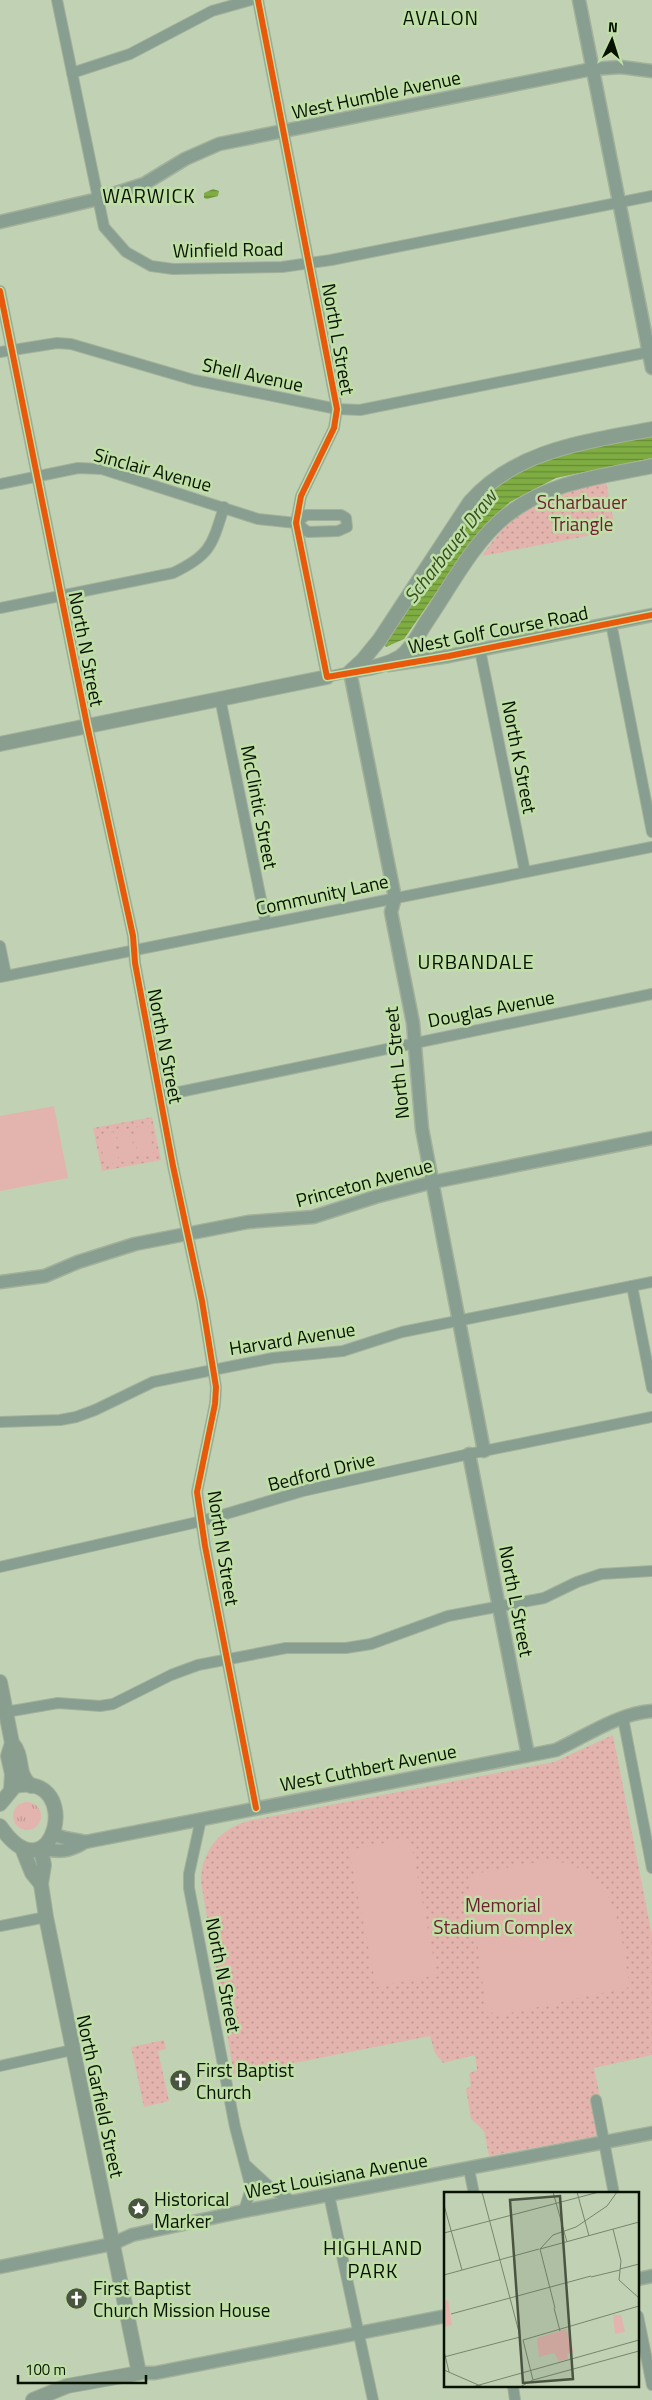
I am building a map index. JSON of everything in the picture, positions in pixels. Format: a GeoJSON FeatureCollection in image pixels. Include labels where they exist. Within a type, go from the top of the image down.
{"type":"FeatureCollection","features":[{"type":"Feature","properties":{"kind":"main road"},"geometry":{"type":"LineString","coordinates":[[350,672],[380,640],[470,502],[491,481],[526,460],[558,448],[652,429]]}},
{"type":"Feature","properties":{"kind":"main road"},"geometry":{"type":"LineString","coordinates":[[350,672],[387,664],[408,650],[467,562],[491,530],[515,509],[544,491],[562,485],[652,466]]}},
{"type":"Feature","properties":{"kind":"main road"},"geometry":{"type":"LineString","coordinates":[[0,744],[327,676]]}},
{"type":"Feature","properties":{"kind":"main road"},"geometry":{"type":"LineString","coordinates":[[0,1682],[12,1743],[8,1756],[12,1774],[4,1796]]}},
{"type":"Feature","properties":{"kind":"main road"},"geometry":{"type":"LineString","coordinates":[[0,1826],[9,1840],[22,1848],[42,1849],[48,1844],[54,1834],[55,1804],[50,1796],[32,1786],[23,1778],[17,1749],[12,1743]]}},
{"type":"Feature","properties":{"kind":"main road"},"geometry":{"type":"LineString","coordinates":[[4,1796],[23,1785],[32,1786]]}},
{"type":"Feature","properties":{"kind":"main road"},"geometry":{"type":"LineString","coordinates":[[22,1848],[32,1873],[41,1884]]}},
{"type":"Feature","properties":{"kind":"main road"},"geometry":{"type":"LineString","coordinates":[[41,1884],[44,1865],[42,1849]]}},
{"type":"Feature","properties":{"kind":"main road","name":"North Garfield Street"},"geometry":{"type":"LineString","coordinates":[[41,1884],[72,2050],[139,2373]]}},
{"type":"Feature","properties":{"kind":"main road"},"geometry":{"type":"LineString","coordinates":[[33,2400],[62,2388],[139,2373]]}},
{"type":"Feature","properties":{"kind":"street","name":"Winfield Road"},"geometry":{"type":"LineString","coordinates":[[57,0],[104,227],[126,252],[151,266],[183,269],[282,267],[652,196]]}},
{"type":"Feature","properties":{"kind":"street"},"geometry":{"type":"LineString","coordinates":[[72,72],[130,54],[212,12],[252,0]]}},
{"type":"Feature","properties":{"kind":"street","name":"North L Street"},"geometry":{"type":"LineString","coordinates":[[258,0],[310,263],[336,409],[334,428],[301,496],[296,523],[327,676]]}},
{"type":"Feature","properties":{"kind":"street"},"geometry":{"type":"LineString","coordinates":[[579,0],[652,368]]}},
{"type":"Feature","properties":{"kind":"street","name":"West Humble Avenue"},"geometry":{"type":"LineString","coordinates":[[0,222],[98,199],[144,184],[185,159],[219,144],[592,69],[621,67],[652,71]]}},
{"type":"Feature","properties":{"kind":"street","name":"North N Street"},"geometry":{"type":"LineString","coordinates":[[0,291],[134,950],[160,1096],[189,1234],[213,1369],[216,1387],[215,1404],[197,1492],[256,1808]]}},
{"type":"Feature","properties":{"kind":"street","name":"Shell Avenue"},"geometry":{"type":"LineString","coordinates":[[0,352],[57,343],[71,344],[194,380],[336,409],[360,410],[649,352]]}},
{"type":"Feature","properties":{"kind":"street","name":"Sinclair Avenue"},"geometry":{"type":"LineString","coordinates":[[0,484],[78,468],[102,469],[258,519],[296,523]]}},
{"type":"Feature","properties":{"kind":"street"},"geometry":{"type":"LineString","coordinates":[[0,608],[173,573],[193,563],[212,544],[224,507]]}},
{"type":"Feature","properties":{"kind":"street","name":"West Golf Course Road"},"geometry":{"type":"LineString","coordinates":[[350,672],[480,650],[652,615]]}},
{"type":"Feature","properties":{"kind":"street"},"geometry":{"type":"LineString","coordinates":[[611,623],[652,832]]}},
{"type":"Feature","properties":{"kind":"street","name":"North K Street"},"geometry":{"type":"LineString","coordinates":[[480,650],[525,872]]}},
{"type":"Feature","properties":{"kind":"street"},"geometry":{"type":"LineString","coordinates":[[327,676],[350,672]]}},
{"type":"Feature","properties":{"kind":"street","name":"North L Street"},"geometry":{"type":"LineString","coordinates":[[350,672],[396,898],[391,912],[416,1041],[422,1128],[484,1451]]}},
{"type":"Feature","properties":{"kind":"street","name":"McClintic Street"},"geometry":{"type":"LineString","coordinates":[[220,698],[266,924]]}},
{"type":"Feature","properties":{"kind":"street","name":"Community Lane"},"geometry":{"type":"LineString","coordinates":[[3,976],[652,847]]}},
{"type":"Feature","properties":{"kind":"street"},"geometry":{"type":"LineString","coordinates":[[0,946],[3,976]]}},
{"type":"Feature","properties":{"kind":"street","name":"Douglas Avenue"},"geometry":{"type":"LineString","coordinates":[[160,1096],[416,1041],[652,994]]}},
{"type":"Feature","properties":{"kind":"street","name":"Princeton Avenue"},"geometry":{"type":"LineString","coordinates":[[0,1282],[45,1276],[104,1253],[135,1244],[248,1222],[313,1217],[433,1182],[652,1138]]}},
{"type":"Feature","properties":{"kind":"street","name":"Harvard Avenue"},"geometry":{"type":"LineString","coordinates":[[0,1422],[60,1420],[76,1417],[153,1382],[273,1358],[342,1351],[402,1332],[652,1282]]}},
{"type":"Feature","properties":{"kind":"street"},"geometry":{"type":"LineString","coordinates":[[632,1286],[652,1388]]}},
{"type":"Feature","properties":{"kind":"street","name":"Bedford Drive"},"geometry":{"type":"LineString","coordinates":[[0,1568],[202,1521],[303,1491],[469,1454],[652,1417]]}},
{"type":"Feature","properties":{"kind":"street","name":"North L Street"},"geometry":{"type":"LineString","coordinates":[[469,1454],[528,1755]]}},
{"type":"Feature","properties":{"kind":"street"},"geometry":{"type":"LineString","coordinates":[[6,1712],[58,1703],[100,1706],[112,1704],[171,1675],[198,1665],[286,1648],[346,1648],[371,1644],[448,1616],[544,1598],[577,1582],[601,1574],[652,1571]]}},
{"type":"Feature","properties":{"kind":"street","name":"West Cuthbert Avenue"},"geometry":{"type":"LineString","coordinates":[[42,1849],[55,1852],[74,1849],[85,1842],[556,1750],[623,1718],[639,1712],[652,1711]]}},
{"type":"Feature","properties":{"kind":"street"},"geometry":{"type":"LineString","coordinates":[[623,1718],[650,1849],[652,1868]]}},
{"type":"Feature","properties":{"kind":"street","name":"North N Street"},"geometry":{"type":"LineString","coordinates":[[201,1819],[189,1874],[189,1888],[239,2147],[251,2188],[244,2211]]}},
{"type":"Feature","properties":{"kind":"street","name":"West Cuthbert Avenue"},"geometry":{"type":"LineString","coordinates":[[54,1834],[61,1839],[75,1838],[85,1842]]}},
{"type":"Feature","properties":{"kind":"street"},"geometry":{"type":"LineString","coordinates":[[0,1926],[46,1917]]}},
{"type":"Feature","properties":{"kind":"street"},"geometry":{"type":"LineString","coordinates":[[0,2066],[72,2050]]}},
{"type":"Feature","properties":{"kind":"street"},"geometry":{"type":"LineString","coordinates":[[596,2100],[614,2192]]}},
{"type":"Feature","properties":{"kind":"street","name":"West Louisiana Avenue"},"geometry":{"type":"LineString","coordinates":[[0,2267],[112,2244],[132,2235],[292,2201],[652,2134]]}},
{"type":"Feature","properties":{"kind":"street","name":"North N Street"},"geometry":{"type":"LineString","coordinates":[[246,2166],[273,2190],[292,2201]]}},
{"type":"Feature","properties":{"kind":"street"},"geometry":{"type":"LineString","coordinates":[[470,2169],[474,2192]]}},
{"type":"Feature","properties":{"kind":"street"},"geometry":{"type":"LineString","coordinates":[[329,2195],[373,2400]]}},
{"type":"Feature","properties":{"kind":"street"},"geometry":{"type":"LineString","coordinates":[[139,2373],[155,2373],[444,2316]]}},
{"type":"Feature","properties":{"kind":"street"},"geometry":{"type":"LineString","coordinates":[[640,2326],[652,2385]]}},
{"type":"Feature","properties":{"kind":"green space","name":"Scharbauer Triangle"},"geometry":{"type":"Polygon","coordinates":[[[606,482],[614,523],[608,532],[482,556],[508,525],[535,504],[567,491],[606,482]]]}},
{"type":"Feature","properties":{"kind":"green space"},"geometry":{"type":"Polygon","coordinates":[[[54,1106],[68,1178],[0,1191],[0,1116],[54,1106]]]}},
{"type":"Feature","properties":{"kind":"green space"},"geometry":{"type":"Polygon","coordinates":[[[152,1117],[161,1160],[102,1171],[93,1128],[152,1117]]]}},
{"type":"Feature","properties":{"kind":"green space"},"geometry":{"type":"Polygon","coordinates":[[[148,1125],[154,1155],[139,1158],[133,1128],[148,1125]]]}},
{"type":"Feature","properties":{"kind":"green space"},"geometry":{"type":"Polygon","coordinates":[[[130,1129],[136,1159],[122,1162],[116,1132],[130,1129]]]}},
{"type":"Feature","properties":{"kind":"green space"},"geometry":{"type":"Polygon","coordinates":[[[113,1132],[119,1162],[105,1165],[99,1135],[113,1132]]]}},
{"type":"Feature","properties":{"kind":"green space","name":"Memorial Stadium Complex"},"geometry":{"type":"Polygon","coordinates":[[[613,1735],[652,1936],[652,2055],[594,2068],[608,2134],[489,2156],[484,2131],[471,2119],[466,2089],[471,2086],[469,2073],[477,2070],[475,2055],[443,2063],[435,2053],[430,2036],[234,2075],[201,1882],[204,1861],[220,1836],[228,1830],[248,1821],[554,1762],[613,1735]]]}},
{"type":"Feature","properties":{"kind":"green space"},"geometry":{"type":"Polygon","coordinates":[[[27,1802],[37,1806],[41,1816],[37,1826],[27,1830],[17,1826],[13,1816],[17,1806],[27,1802]]]}},
{"type":"Feature","properties":{"kind":"green space"},"geometry":{"type":"Polygon","coordinates":[[[410,1838],[437,1975],[376,1987],[349,1850],[410,1838]]]}},
{"type":"Feature","properties":{"kind":"green space"},"geometry":{"type":"Polygon","coordinates":[[[549,1860],[573,1866],[590,1875],[603,1889],[612,1905],[619,1924],[630,1987],[496,2016],[486,2008],[468,1875],[549,1860]]]}},
{"type":"Feature","properties":{"kind":"green space"},"geometry":{"type":"Polygon","coordinates":[[[164,2040],[166,2049],[158,2051],[169,2101],[144,2107],[131,2047],[164,2040]]]}},
{"type":"Feature","properties":{"kind":"water"},"geometry":{"type":"Polygon","coordinates":[[[213,189],[219,191],[218,196],[204,198],[204,193],[213,189]]]}},
{"type":"Feature","properties":{"kind":"water","name":"Scharbauer Draw"},"geometry":{"type":"Polygon","coordinates":[[[652,436],[652,458],[556,478],[510,502],[486,524],[404,639],[386,647],[383,643],[463,524],[472,511],[495,488],[522,469],[551,456],[588,447],[652,436]]]}},
{"type":"Feature","properties":{"kind":"cycle path"},"geometry":{"type":"LineString","coordinates":[[258,0],[337,409],[334,428],[301,496],[296,523],[327,677],[449,656],[652,615]]}},
{"type":"Feature","properties":{"kind":"cycle path"},"geometry":{"type":"LineString","coordinates":[[0,291],[87,725],[133,936],[135,963],[173,1166],[202,1301],[216,1387],[215,1404],[197,1492],[205,1546],[256,1808]]}},
{"type":"Feature","properties":{"kind":"place","name":"First Baptist Church"},"geometry":{"type":"Point","coordinates":[180,2080]}},
{"type":"Feature","properties":{"kind":"place","name":"Historical Marker"},"geometry":{"type":"Point","coordinates":[138,2209]}},
{"type":"Feature","properties":{"kind":"place","name":"First Baptist Church Mission House"},"geometry":{"type":"Point","coordinates":[77,2298]}},
{"type":"Feature","properties":{"kind":"district","name":"AVALON"},"geometry":{"type":"Point","coordinates":[441,17]}},
{"type":"Feature","properties":{"kind":"district","name":"WARWICK"},"geometry":{"type":"Point","coordinates":[149,195]}},
{"type":"Feature","properties":{"kind":"district","name":"URBANDALE"},"geometry":{"type":"Point","coordinates":[476,961]}},
{"type":"Feature","properties":{"kind":"district","name":"HIGHLAND PARK"},"geometry":{"type":"Point","coordinates":[373,2258]}}]}
